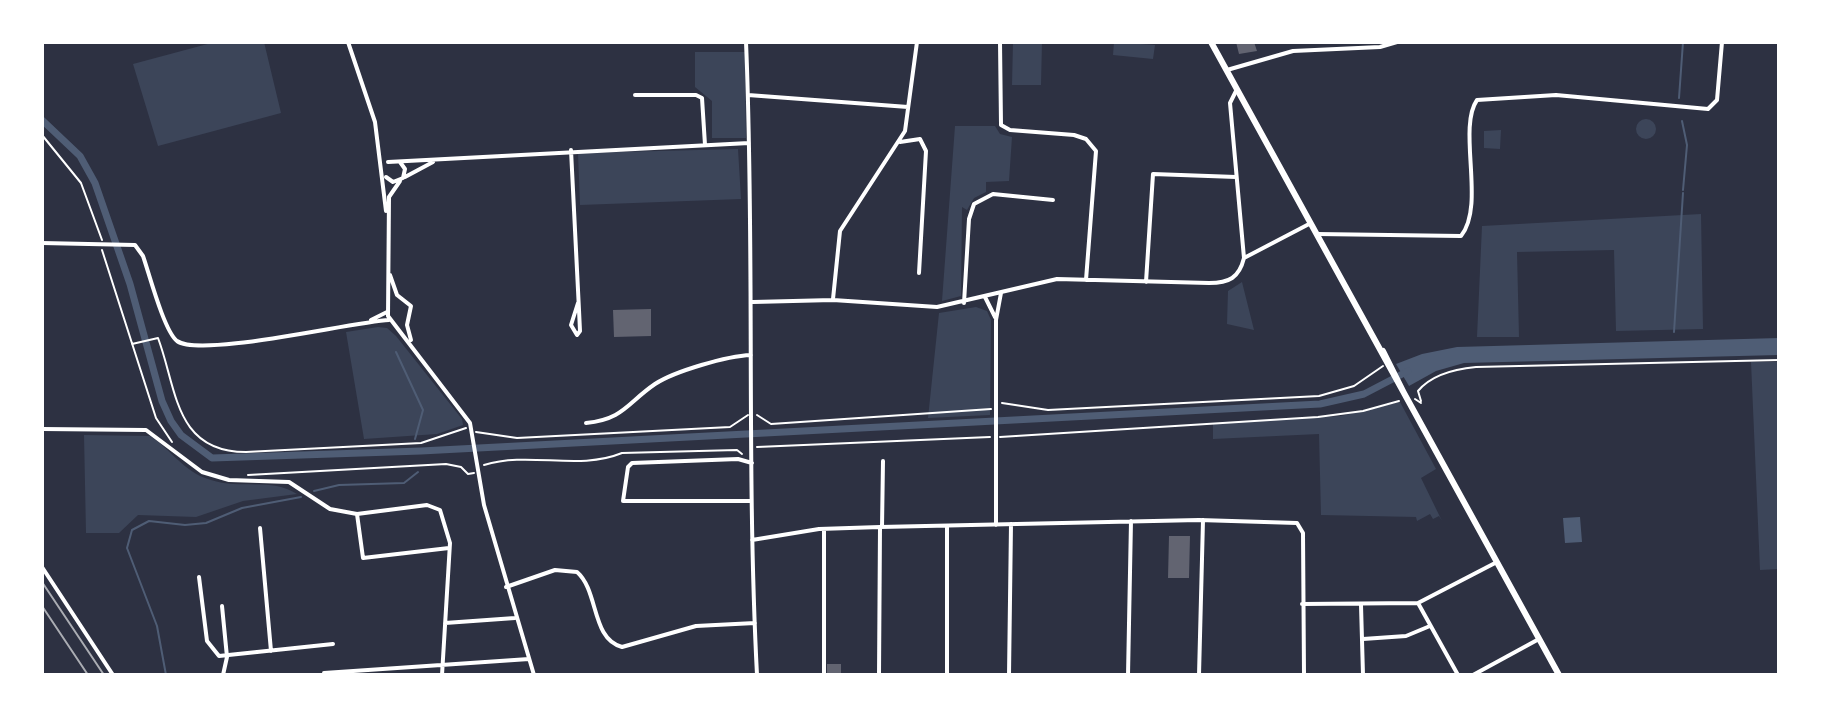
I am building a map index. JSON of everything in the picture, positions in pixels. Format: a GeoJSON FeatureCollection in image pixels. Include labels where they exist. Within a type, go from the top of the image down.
{"type":"FeatureCollection","features":[{"type":"Feature","properties":{"kind":"main road"},"geometry":{"type":"LineString","coordinates":[[1211,42],[1559,675]]}},
{"type":"Feature","properties":{"kind":"street"},"geometry":{"type":"LineString","coordinates":[[348,42],[375,122],[381,152],[388,221],[387,310],[393,322],[465,413],[473,436],[506,587],[534,675]]}},
{"type":"Feature","properties":{"kind":"street"},"geometry":{"type":"LineString","coordinates":[[746,42],[753,302],[750,418],[752,540],[757,675]]}},
{"type":"Feature","properties":{"kind":"street"},"geometry":{"type":"LineString","coordinates":[[833,300],[840,231],[900,142],[917,42]]}},
{"type":"Feature","properties":{"kind":"street"},"geometry":{"type":"LineString","coordinates":[[1227,70],[1319,45],[1380,47],[1397,42]]}},
{"type":"Feature","properties":{"kind":"street"},"geometry":{"type":"LineString","coordinates":[[1317,234],[1461,236],[1470,212],[1471,117],[1473,106],[1480,99],[1552,95],[1711,108],[1717,96],[1722,42]]}},
{"type":"Feature","properties":{"kind":"street"},"geometry":{"type":"LineString","coordinates":[[1001,44],[1000,122],[1010,130],[1081,136],[1096,151],[1086,280]]}},
{"type":"Feature","properties":{"kind":"street"},"geometry":{"type":"LineString","coordinates":[[753,302],[833,300],[937,307],[1057,279],[1223,283],[1236,276],[1244,258],[1230,103],[1237,89]]}},
{"type":"Feature","properties":{"kind":"street"},"geometry":{"type":"LineString","coordinates":[[635,95],[696,95],[702,98],[705,145]]}},
{"type":"Feature","properties":{"kind":"street"},"geometry":{"type":"LineString","coordinates":[[748,95],[908,107]]}},
{"type":"Feature","properties":{"kind":"street"},"geometry":{"type":"LineString","coordinates":[[900,142],[920,139],[926,151],[919,273]]}},
{"type":"Feature","properties":{"kind":"street"},"geometry":{"type":"LineString","coordinates":[[388,162],[749,143]]}},
{"type":"Feature","properties":{"kind":"street"},"geometry":{"type":"LineString","coordinates":[[571,150],[580,331],[577,335],[571,325],[578,303]]}},
{"type":"Feature","properties":{"kind":"street"},"geometry":{"type":"LineString","coordinates":[[381,152],[388,162]]}},
{"type":"Feature","properties":{"kind":"street"},"geometry":{"type":"LineString","coordinates":[[384,173],[389,180],[401,180],[435,161]]}},
{"type":"Feature","properties":{"kind":"street"},"geometry":{"type":"LineString","coordinates":[[384,173],[388,162]]}},
{"type":"Feature","properties":{"kind":"street"},"geometry":{"type":"LineString","coordinates":[[388,221],[390,193],[401,180],[405,169],[400,162]]}},
{"type":"Feature","properties":{"kind":"street"},"geometry":{"type":"LineString","coordinates":[[1146,282],[1153,174],[1236,177]]}},
{"type":"Feature","properties":{"kind":"street"},"geometry":{"type":"LineString","coordinates":[[964,303],[969,219],[974,204],[993,194],[1053,200]]}},
{"type":"Feature","properties":{"kind":"street"},"geometry":{"type":"LineString","coordinates":[[1244,258],[1311,223]]}},
{"type":"Feature","properties":{"kind":"street"},"geometry":{"type":"LineString","coordinates":[[42,243],[126,243],[140,250],[172,334],[183,343],[225,345],[368,321],[409,320]]}},
{"type":"Feature","properties":{"kind":"street"},"geometry":{"type":"LineString","coordinates":[[389,269],[394,289],[411,306],[409,320],[413,346]]}},
{"type":"Feature","properties":{"kind":"street"},"geometry":{"type":"LineString","coordinates":[[996,525],[996,320],[1001,293]]}},
{"type":"Feature","properties":{"kind":"street"},"geometry":{"type":"LineString","coordinates":[[985,297],[996,320]]}},
{"type":"Feature","properties":{"kind":"street"},"geometry":{"type":"LineString","coordinates":[[368,321],[387,310],[391,302],[401,299]]}},
{"type":"Feature","properties":{"kind":"street"},"geometry":{"type":"LineString","coordinates":[[586,423],[621,415],[653,386],[669,377],[751,355]]}},
{"type":"Feature","properties":{"kind":"street"},"geometry":{"type":"LineString","coordinates":[[42,429],[146,430],[202,472],[229,480],[289,482],[330,509],[357,514],[433,505],[440,510],[449,548],[442,675]]}},
{"type":"Feature","properties":{"kind":"street"},"geometry":{"type":"LineString","coordinates":[[752,460],[632,463],[628,467],[623,501],[752,501]]}},
{"type":"Feature","properties":{"kind":"street"},"geometry":{"type":"LineString","coordinates":[[879,675],[883,461]]}},
{"type":"Feature","properties":{"kind":"street"},"geometry":{"type":"LineString","coordinates":[[357,514],[363,558],[436,552],[449,548]]}},
{"type":"Feature","properties":{"kind":"street"},"geometry":{"type":"LineString","coordinates":[[752,540],[824,528],[1203,520],[1300,524],[1303,533],[1301,604],[1304,675]]}},
{"type":"Feature","properties":{"kind":"street"},"geometry":{"type":"LineString","coordinates":[[1199,675],[1203,520]]}},
{"type":"Feature","properties":{"kind":"street"},"geometry":{"type":"LineString","coordinates":[[1128,675],[1131,521]]}},
{"type":"Feature","properties":{"kind":"street"},"geometry":{"type":"LineString","coordinates":[[1009,675],[1011,524]]}},
{"type":"Feature","properties":{"kind":"street"},"geometry":{"type":"LineString","coordinates":[[947,526],[947,675]]}},
{"type":"Feature","properties":{"kind":"street"},"geometry":{"type":"LineString","coordinates":[[260,528],[271,651]]}},
{"type":"Feature","properties":{"kind":"street"},"geometry":{"type":"LineString","coordinates":[[824,528],[824,675]]}},
{"type":"Feature","properties":{"kind":"street"},"geometry":{"type":"LineString","coordinates":[[436,552],[449,556]]}},
{"type":"Feature","properties":{"kind":"street"},"geometry":{"type":"LineString","coordinates":[[1301,604],[1418,603],[1497,562]]}},
{"type":"Feature","properties":{"kind":"street"},"geometry":{"type":"LineString","coordinates":[[42,567],[113,675]]}},
{"type":"Feature","properties":{"kind":"street"},"geometry":{"type":"LineString","coordinates":[[506,587],[555,570],[577,572],[585,581],[605,635],[622,647],[689,628],[755,623]]}},
{"type":"Feature","properties":{"kind":"street"},"geometry":{"type":"LineString","coordinates":[[199,577],[207,644],[219,656],[333,644]]}},
{"type":"Feature","properties":{"kind":"street"},"geometry":{"type":"LineString","coordinates":[[1418,603],[1458,675]]}},
{"type":"Feature","properties":{"kind":"street"},"geometry":{"type":"LineString","coordinates":[[1361,605],[1363,675]]}},
{"type":"Feature","properties":{"kind":"street"},"geometry":{"type":"LineString","coordinates":[[222,606],[227,657],[223,675]]}},
{"type":"Feature","properties":{"kind":"street"},"geometry":{"type":"LineString","coordinates":[[445,623],[515,618]]}},
{"type":"Feature","properties":{"kind":"street"},"geometry":{"type":"LineString","coordinates":[[1362,639],[1406,636],[1430,626]]}},
{"type":"Feature","properties":{"kind":"street"},"geometry":{"type":"LineString","coordinates":[[1473,675],[1539,639]]}},
{"type":"Feature","properties":{"kind":"street"},"geometry":{"type":"LineString","coordinates":[[324,673],[529,659]]}},
{"type":"Feature","properties":{"kind":"path"},"geometry":{"type":"LineString","coordinates":[[42,135],[81,183],[103,244],[156,418],[177,448]]}},
{"type":"Feature","properties":{"kind":"path"},"geometry":{"type":"LineString","coordinates":[[132,344],[156,337],[164,354]]}},
{"type":"Feature","properties":{"kind":"path"},"geometry":{"type":"LineString","coordinates":[[243,475],[446,464],[461,467],[468,474],[501,460],[606,460],[622,453],[737,450],[752,460],[757,458],[757,447],[1318,417],[1363,411],[1406,397],[1421,403],[1418,391],[1428,382],[1449,372],[1476,367],[1779,360]]}},
{"type":"Feature","properties":{"kind":"shaded area"},"geometry":{"type":"Polygon","coordinates":[[[215,42],[264,42],[281,113],[158,146],[133,64],[215,42]]]}},
{"type":"Feature","properties":{"kind":"shaded area"},"geometry":{"type":"Polygon","coordinates":[[[1013,42],[1042,42],[1041,85],[1012,85],[1013,42]]]}},
{"type":"Feature","properties":{"kind":"shaded area"},"geometry":{"type":"Polygon","coordinates":[[[1114,42],[1155,45],[1153,59],[1113,55],[1114,42]]]}},
{"type":"Feature","properties":{"kind":"shaded area"},"geometry":{"type":"Polygon","coordinates":[[[695,52],[745,52],[746,138],[712,138],[712,101],[695,87],[695,52]]]}},
{"type":"Feature","properties":{"kind":"shaded area"},"geometry":{"type":"Polygon","coordinates":[[[1646,119],[1653,122],[1656,129],[1653,136],[1646,139],[1639,136],[1636,129],[1639,122],[1646,119]]]}},
{"type":"Feature","properties":{"kind":"shaded area"},"geometry":{"type":"Polygon","coordinates":[[[955,126],[995,126],[1000,134],[1012,137],[1009,181],[986,182],[986,192],[974,198],[967,210],[962,207],[961,296],[942,301],[955,126]]]}},
{"type":"Feature","properties":{"kind":"shaded area"},"geometry":{"type":"Polygon","coordinates":[[[1501,130],[1500,149],[1484,148],[1484,131],[1501,130]]]}},
{"type":"Feature","properties":{"kind":"shaded area"},"geometry":{"type":"Polygon","coordinates":[[[738,149],[741,199],[580,205],[578,153],[738,149]]]}},
{"type":"Feature","properties":{"kind":"shaded area"},"geometry":{"type":"Polygon","coordinates":[[[1701,214],[1703,329],[1616,331],[1614,250],[1517,252],[1519,337],[1477,337],[1482,226],[1701,214]]]}},
{"type":"Feature","properties":{"kind":"shaded area"},"geometry":{"type":"Polygon","coordinates":[[[1242,282],[1254,330],[1227,324],[1228,291],[1242,282]]]}},
{"type":"Feature","properties":{"kind":"shaded area"},"geometry":{"type":"Polygon","coordinates":[[[976,307],[987,311],[991,320],[990,415],[928,418],[939,313],[976,307]]]}},
{"type":"Feature","properties":{"kind":"shaded area"},"geometry":{"type":"Polygon","coordinates":[[[387,328],[396,336],[462,419],[463,425],[437,434],[364,439],[346,332],[387,328]]]}},
{"type":"Feature","properties":{"kind":"shaded area"},"geometry":{"type":"Polygon","coordinates":[[[1779,338],[1779,355],[1464,363],[1436,371],[1409,386],[1396,364],[1422,354],[1457,347],[1779,338]]]}},
{"type":"Feature","properties":{"kind":"shaded area"},"geometry":{"type":"Polygon","coordinates":[[[1751,362],[1779,362],[1779,569],[1760,570],[1751,362]]]}},
{"type":"Feature","properties":{"kind":"shaded area"},"geometry":{"type":"Polygon","coordinates":[[[1400,402],[1436,469],[1421,478],[1442,521],[1439,516],[1433,519],[1430,514],[1417,521],[1416,517],[1321,515],[1319,434],[1213,439],[1213,423],[1341,416],[1400,402]]]}},
{"type":"Feature","properties":{"kind":"shaded area"},"geometry":{"type":"Polygon","coordinates":[[[84,435],[150,436],[201,476],[222,483],[277,486],[297,494],[243,501],[196,517],[138,515],[119,533],[86,533],[84,435]]]}},
{"type":"Feature","properties":{"kind":"shaded area"},"geometry":{"type":"Polygon","coordinates":[[[1580,517],[1582,542],[1565,543],[1563,518],[1580,517]]]}},
{"type":"Feature","properties":{"kind":"building"},"geometry":{"type":"Polygon","coordinates":[[[1236,42],[1254,42],[1257,51],[1239,54],[1236,42]]]}},
{"type":"Feature","properties":{"kind":"building"},"geometry":{"type":"Polygon","coordinates":[[[651,309],[651,336],[614,337],[613,310],[651,309]]]}},
{"type":"Feature","properties":{"kind":"building"},"geometry":{"type":"Polygon","coordinates":[[[1169,536],[1190,536],[1189,578],[1168,578],[1169,536]]]}},
{"type":"Feature","properties":{"kind":"building"},"geometry":{"type":"Polygon","coordinates":[[[827,664],[841,664],[841,675],[827,675],[827,664]]]}},
{"type":"Feature","properties":{"kind":"waterway"},"geometry":{"type":"LineString","coordinates":[[1679,98],[1683,42]]}},
{"type":"Feature","properties":{"kind":"waterway"},"geometry":{"type":"LineString","coordinates":[[42,120],[80,156],[95,183],[130,284],[162,401],[171,421],[181,435],[212,458],[421,451],[1320,404],[1364,394],[1408,371]]}},
{"type":"Feature","properties":{"kind":"waterway"},"geometry":{"type":"LineString","coordinates":[[1682,121],[1687,145],[1683,190]]}},
{"type":"Feature","properties":{"kind":"waterway"},"geometry":{"type":"LineString","coordinates":[[1674,332],[1683,193]]}},
{"type":"Feature","properties":{"kind":"waterway"},"geometry":{"type":"LineString","coordinates":[[396,352],[423,410],[415,439]]}},
{"type":"Feature","properties":{"kind":"waterway"},"geometry":{"type":"LineString","coordinates":[[314,491],[339,485],[404,483],[418,472]]}},
{"type":"Feature","properties":{"kind":"waterway"},"geometry":{"type":"LineString","coordinates":[[166,675],[157,626],[127,548],[132,530],[149,521],[185,525],[206,523],[242,508],[301,497]]}},
{"type":"Feature","properties":{"kind":"railway"},"geometry":{"type":"LineString","coordinates":[[42,582],[104,675]]}},
{"type":"Feature","properties":{"kind":"railway"},"geometry":{"type":"LineString","coordinates":[[42,606],[88,675]]}}]}
